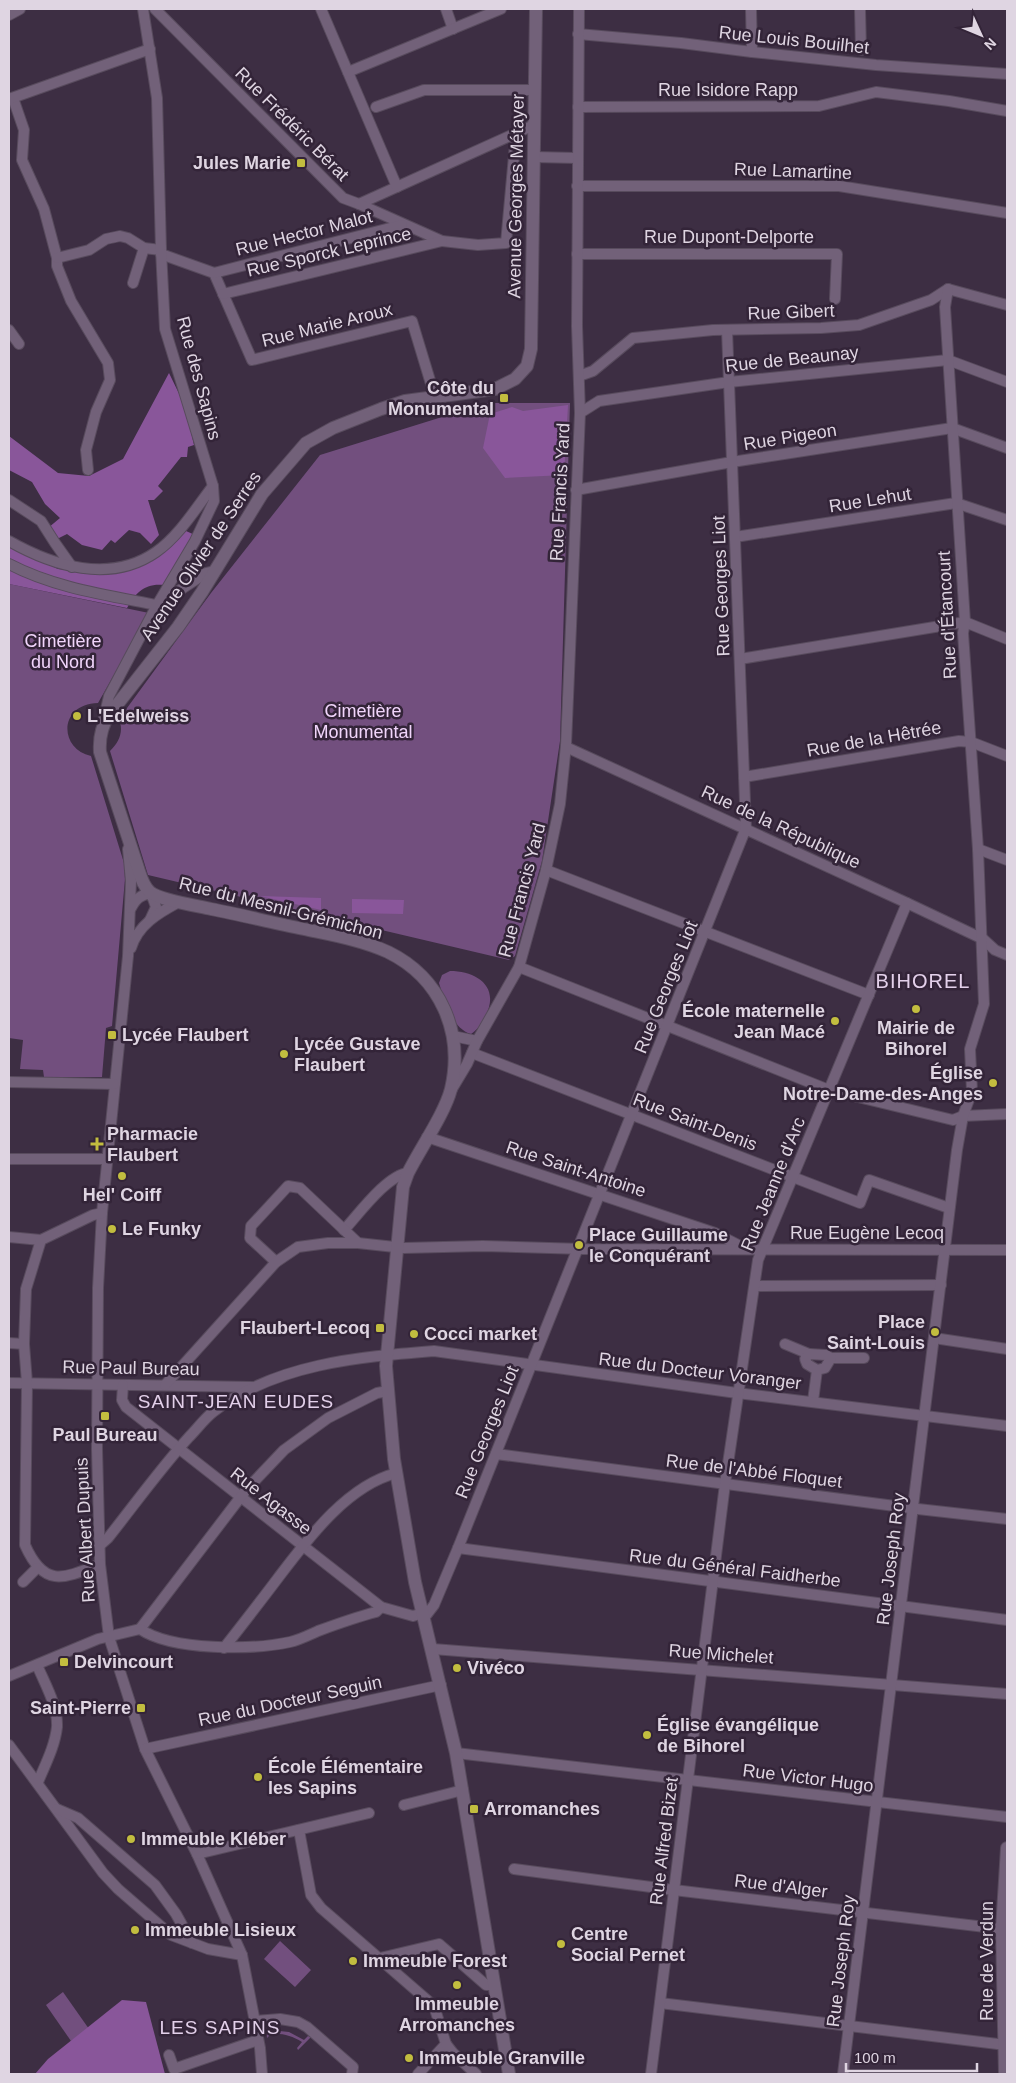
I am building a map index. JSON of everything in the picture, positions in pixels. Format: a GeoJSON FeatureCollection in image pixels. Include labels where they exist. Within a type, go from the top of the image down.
{"type":"FeatureCollection","features":[{"type":"Feature","properties":{"kind":"street"},"geometry":{"type":"LineString","coordinates":[[9,15],[20,9]]}},
{"type":"Feature","properties":{"kind":"street","name":"Rue des Sapins"},"geometry":{"type":"LineString","coordinates":[[102,728],[109,696],[157,605],[195,541],[214,501],[213,486],[165,329],[157,98],[143,9]]}},
{"type":"Feature","properties":{"kind":"street","name":"Rue Frédéric Bérat"},"geometry":{"type":"LineString","coordinates":[[155,9],[343,198],[442,241]]}},
{"type":"Feature","properties":{"kind":"street"},"geometry":{"type":"LineString","coordinates":[[321,9],[397,187]]}},
{"type":"Feature","properties":{"kind":"street"},"geometry":{"type":"LineString","coordinates":[[446,9],[453,29]]}},
{"type":"Feature","properties":{"kind":"street"},"geometry":{"type":"LineString","coordinates":[[348,72],[501,9]]}},
{"type":"Feature","properties":{"kind":"street","name":"Avenue Georges Métayer"},"geometry":{"type":"LineString","coordinates":[[515,379],[527,366],[531,349],[536,9]]}},
{"type":"Feature","properties":{"kind":"street","name":"Rue Francis Yard"},"geometry":{"type":"LineString","coordinates":[[450,1091],[518,969],[546,870],[560,804],[566,747],[580,412],[577,254],[579,9]]}},
{"type":"Feature","properties":{"kind":"street"},"geometry":{"type":"LineString","coordinates":[[751,9],[752,52]]}},
{"type":"Feature","properties":{"kind":"street"},"geometry":{"type":"LineString","coordinates":[[860,9],[861,50]]}},
{"type":"Feature","properties":{"kind":"street","name":"Rue Louis Bouilhet"},"geometry":{"type":"LineString","coordinates":[[578,34],[681,43],[876,65],[1007,74]]}},
{"type":"Feature","properties":{"kind":"street"},"geometry":{"type":"LineString","coordinates":[[88,470],[86,450],[96,412],[110,380],[108,363],[71,301],[57,266],[57,258],[44,209],[22,160],[24,130],[11,98],[150,49]]}},
{"type":"Feature","properties":{"kind":"street"},"geometry":{"type":"LineString","coordinates":[[376,107],[424,90],[535,90]]}},
{"type":"Feature","properties":{"kind":"street","name":"Rue Isidore Rapp"},"geometry":{"type":"LineString","coordinates":[[578,107],[820,106],[876,92],[950,101],[1007,111]]}},
{"type":"Feature","properties":{"kind":"street"},"geometry":{"type":"LineString","coordinates":[[359,204],[534,125]]}},
{"type":"Feature","properties":{"kind":"street"},"geometry":{"type":"LineString","coordinates":[[442,241],[478,245],[506,242],[516,134]]}},
{"type":"Feature","properties":{"kind":"street"},"geometry":{"type":"LineString","coordinates":[[534,157],[577,158]]}},
{"type":"Feature","properties":{"kind":"street","name":"Rue Lamartine"},"geometry":{"type":"LineString","coordinates":[[577,186],[839,186],[1007,213]]}},
{"type":"Feature","properties":{"kind":"street","name":"Rue Hector Malot"},"geometry":{"type":"LineString","coordinates":[[214,273],[402,225]]}},
{"type":"Feature","properties":{"kind":"street"},"geometry":{"type":"LineString","coordinates":[[57,258],[90,250],[106,238],[120,236],[128,238],[144,248],[161,252],[214,273]]}},
{"type":"Feature","properties":{"kind":"street","name":"Rue Sporck Leprince"},"geometry":{"type":"LineString","coordinates":[[223,294],[442,241]]}},
{"type":"Feature","properties":{"kind":"street"},"geometry":{"type":"LineString","coordinates":[[133,282],[144,248]]}},
{"type":"Feature","properties":{"kind":"street","name":"Rue Dupont-Delporte"},"geometry":{"type":"LineString","coordinates":[[577,254],[837,254],[835,298]]}},
{"type":"Feature","properties":{"kind":"street","name":"Rue Marie Aroux"},"geometry":{"type":"LineString","coordinates":[[214,273],[252,360],[412,321],[435,397]]}},
{"type":"Feature","properties":{"kind":"street"},"geometry":{"type":"LineString","coordinates":[[948,289],[1007,305]]}},
{"type":"Feature","properties":{"kind":"street","name":"Rue Gibert"},"geometry":{"type":"LineString","coordinates":[[579,376],[593,371],[633,338],[727,330],[803,329],[859,325],[931,300],[948,289]]}},
{"type":"Feature","properties":{"kind":"street","name":"Rue d'Étancourt"},"geometry":{"type":"LineString","coordinates":[[948,289],[945,307],[965,622],[963,633],[983,939],[984,1004],[970,1049]]}},
{"type":"Feature","properties":{"kind":"street"},"geometry":{"type":"LineString","coordinates":[[9,330],[19,344]]}},
{"type":"Feature","properties":{"kind":"street","name":"Rue Georges Liot"},"geometry":{"type":"LineString","coordinates":[[424,1615],[434,1606],[458,1548],[746,828],[727,330]]}},
{"type":"Feature","properties":{"kind":"street","name":"Rue de Beaunay"},"geometry":{"type":"LineString","coordinates":[[580,412],[599,401],[729,382],[948,360],[1007,382]]}},
{"type":"Feature","properties":{"kind":"street","name":"Avenue Olivier de Serres"},"geometry":{"type":"LineString","coordinates":[[151,893],[144,884],[100,752],[102,728],[118,701],[178,627],[262,494],[306,443],[333,428],[405,401],[495,389],[515,379]]}},
{"type":"Feature","properties":{"kind":"street","name":"Rue Pigeon"},"geometry":{"type":"LineString","coordinates":[[576,490],[732,462],[952,428],[1007,448]]}},
{"type":"Feature","properties":{"kind":"street"},"geometry":{"type":"LineString","coordinates":[[9,541],[44,558],[72,567],[104,570],[133,563],[156,552],[174,536],[213,486]]}},
{"type":"Feature","properties":{"kind":"street"},"geometry":{"type":"LineString","coordinates":[[9,500],[42,521],[55,544],[72,567]]}},
{"type":"Feature","properties":{"kind":"street","name":"Rue Lehut"},"geometry":{"type":"LineString","coordinates":[[735,537],[956,503],[1007,520]]}},
{"type":"Feature","properties":{"kind":"street"},"geometry":{"type":"LineString","coordinates":[[9,564],[31,576],[63,586],[157,605],[206,573],[214,571]]}},
{"type":"Feature","properties":{"kind":"street"},"geometry":{"type":"LineString","coordinates":[[740,659],[965,622],[1007,639]]}},
{"type":"Feature","properties":{"kind":"street","name":"Rue de la Hêtrée"},"geometry":{"type":"LineString","coordinates":[[744,777],[959,741],[971,742],[1007,756]]}},
{"type":"Feature","properties":{"kind":"street","name":"Rue de la République"},"geometry":{"type":"LineString","coordinates":[[566,747],[907,903],[983,939],[996,950],[1007,955]]}},
{"type":"Feature","properties":{"kind":"street","name":"Rue Albert Dupuis"},"geometry":{"type":"LineString","coordinates":[[126,833],[131,881],[128,956],[102,1213],[98,1288],[100,1564],[109,1637],[145,1749],[197,1854],[242,1955],[255,2021],[262,2074]]}},
{"type":"Feature","properties":{"kind":"street"},"geometry":{"type":"LineString","coordinates":[[978,849],[1007,860]]}},
{"type":"Feature","properties":{"kind":"street"},"geometry":{"type":"LineString","coordinates":[[546,870],[869,995]]}},
{"type":"Feature","properties":{"kind":"street"},"geometry":{"type":"LineString","coordinates":[[130,911],[136,899],[142,894],[151,893]]}},
{"type":"Feature","properties":{"kind":"street","name":"Rue Albert Dupuis"},"geometry":{"type":"LineString","coordinates":[[128,956],[138,932],[149,920],[156,908],[151,893]]}},
{"type":"Feature","properties":{"kind":"street","name":"Rue du Mesnil-Grémichon"},"geometry":{"type":"LineString","coordinates":[[151,893],[179,902],[323,933],[372,946],[390,953],[416,973],[434,992],[446,1012],[453,1036],[456,1060],[450,1091],[408,1173],[403,1187],[386,1366],[397,1473],[415,1582],[433,1649],[456,1753],[509,2074]]}},
{"type":"Feature","properties":{"kind":"street","name":"Rue Albert Dupuis"},"geometry":{"type":"LineString","coordinates":[[149,920],[179,902]]}},
{"type":"Feature","properties":{"kind":"street","name":"Rue Jeanne d'Arc"},"geometry":{"type":"LineString","coordinates":[[712,1582],[758,1260],[765,1248],[907,903]]}},
{"type":"Feature","properties":{"kind":"street"},"geometry":{"type":"LineString","coordinates":[[518,969],[829,1090],[953,1120],[963,1116],[1007,1114]]}},
{"type":"Feature","properties":{"kind":"street"},"geometry":{"type":"LineString","coordinates":[[453,1036],[478,1040]]}},
{"type":"Feature","properties":{"kind":"street","name":"Rue Joseph Roy"},"geometry":{"type":"LineString","coordinates":[[843,2074],[914,1508],[949,1208],[963,1116],[972,1091],[970,1049]]}},
{"type":"Feature","properties":{"kind":"street"},"geometry":{"type":"LineString","coordinates":[[456,1060],[471,1055]]}},
{"type":"Feature","properties":{"kind":"street","name":"Rue Saint-Denis"},"geometry":{"type":"LineString","coordinates":[[471,1055],[860,1203],[869,1180],[949,1208]]}},
{"type":"Feature","properties":{"kind":"street"},"geometry":{"type":"LineString","coordinates":[[9,1082],[114,1084]]}},
{"type":"Feature","properties":{"kind":"street","name":"Rue Saint-Antoine"},"geometry":{"type":"LineString","coordinates":[[427,1137],[715,1233],[744,1248]]}},
{"type":"Feature","properties":{"kind":"street"},"geometry":{"type":"LineString","coordinates":[[9,1159],[107,1159]]}},
{"type":"Feature","properties":{"kind":"street"},"geometry":{"type":"LineString","coordinates":[[344,1230],[386,1185],[401,1174],[408,1173]]}},
{"type":"Feature","properties":{"kind":"street"},"geometry":{"type":"LineString","coordinates":[[276,1262],[250,1238],[251,1226],[288,1186],[300,1188],[358,1243]]}},
{"type":"Feature","properties":{"kind":"street"},"geometry":{"type":"LineString","coordinates":[[9,1237],[41,1240],[93,1215],[102,1213]]}},
{"type":"Feature","properties":{"kind":"street"},"geometry":{"type":"LineString","coordinates":[[715,1233],[715,1249]]}},
{"type":"Feature","properties":{"kind":"street"},"geometry":{"type":"LineString","coordinates":[[41,1240],[26,1289],[24,1344],[26,1383],[25,1545],[37,1568],[58,1577],[74,1574],[100,1564]]}},
{"type":"Feature","properties":{"kind":"street","name":"Rue Eugène Lecoq"},"geometry":{"type":"LineString","coordinates":[[165,1385],[276,1262],[298,1247],[328,1243],[358,1243],[404,1248],[483,1246],[578,1249],[1007,1250]]}},
{"type":"Feature","properties":{"kind":"street"},"geometry":{"type":"LineString","coordinates":[[755,1286],[941,1285]]}},
{"type":"Feature","properties":{"kind":"street"},"geometry":{"type":"LineString","coordinates":[[934,1338],[1007,1349]]}},
{"type":"Feature","properties":{"kind":"street"},"geometry":{"type":"LineString","coordinates":[[9,1343],[24,1344]]}},
{"type":"Feature","properties":{"kind":"street"},"geometry":{"type":"LineString","coordinates":[[785,1344],[809,1354],[826,1355],[831,1358],[864,1358]]}},
{"type":"Feature","properties":{"kind":"street","name":"Rue du Docteur Voranger"},"geometry":{"type":"LineString","coordinates":[[252,1387],[303,1370],[339,1361],[434,1351],[738,1393],[1007,1426]]}},
{"type":"Feature","properties":{"kind":"street"},"geometry":{"type":"LineString","coordinates":[[809,1354],[805,1359],[806,1364],[817,1370],[825,1368],[831,1358]]}},
{"type":"Feature","properties":{"kind":"street"},"geometry":{"type":"LineString","coordinates":[[812,1401],[817,1370]]}},
{"type":"Feature","properties":{"kind":"street","name":"Rue Paul Bureau"},"geometry":{"type":"LineString","coordinates":[[9,1383],[252,1387]]}},
{"type":"Feature","properties":{"kind":"street","name":"Rue Agasse"},"geometry":{"type":"LineString","coordinates":[[123,1386],[123,1404],[240,1498],[381,1607],[413,1616],[424,1615]]}},
{"type":"Feature","properties":{"kind":"street"},"geometry":{"type":"LineString","coordinates":[[99,1546],[108,1538],[178,1449],[212,1413],[252,1387]]}},
{"type":"Feature","properties":{"kind":"street"},"geometry":{"type":"LineString","coordinates":[[9,1676],[98,1639],[140,1629],[240,1498],[263,1471],[307,1432],[352,1405],[377,1393],[388,1391]]}},
{"type":"Feature","properties":{"kind":"street","name":"Rue de l'Abbé Floquet"},"geometry":{"type":"LineString","coordinates":[[496,1454],[1007,1519]]}},
{"type":"Feature","properties":{"kind":"street"},"geometry":{"type":"LineString","coordinates":[[224,1648],[326,1519],[349,1499],[371,1484],[397,1473]]}},
{"type":"Feature","properties":{"kind":"street","name":"Rue du Général Faidherbe"},"geometry":{"type":"LineString","coordinates":[[458,1548],[1007,1620]]}},
{"type":"Feature","properties":{"kind":"street"},"geometry":{"type":"LineString","coordinates":[[23,1582],[37,1568]]}},
{"type":"Feature","properties":{"kind":"street","name":"Rue Alfred Bizet"},"geometry":{"type":"LineString","coordinates":[[651,2074],[712,1582]]}},
{"type":"Feature","properties":{"kind":"street"},"geometry":{"type":"LineString","coordinates":[[140,1629],[148,1635],[188,1644],[224,1648],[290,1642],[376,1612],[381,1607]]}},
{"type":"Feature","properties":{"kind":"street","name":"Rue Michelet"},"geometry":{"type":"LineString","coordinates":[[433,1649],[1007,1694]]}},
{"type":"Feature","properties":{"kind":"street"},"geometry":{"type":"LineString","coordinates":[[37,1665],[55,1710],[56,1728],[50,1751],[38,1782]]}},
{"type":"Feature","properties":{"kind":"street","name":"Rue du Docteur Seguin"},"geometry":{"type":"LineString","coordinates":[[145,1749],[441,1685]]}},
{"type":"Feature","properties":{"kind":"street"},"geometry":{"type":"LineString","coordinates":[[9,1745],[103,1873],[118,1889],[171,1935],[208,1949],[242,1955]]}},
{"type":"Feature","properties":{"kind":"street","name":"Rue Victor Hugo"},"geometry":{"type":"LineString","coordinates":[[456,1753],[876,1803],[1007,1816]]}},
{"type":"Feature","properties":{"kind":"street"},"geometry":{"type":"LineString","coordinates":[[404,1804],[463,1790]]}},
{"type":"Feature","properties":{"kind":"street"},"geometry":{"type":"LineString","coordinates":[[57,1808],[78,1818],[155,1885],[176,1914],[192,1943]]}},
{"type":"Feature","properties":{"kind":"street"},"geometry":{"type":"LineString","coordinates":[[197,1854],[369,1813]]}},
{"type":"Feature","properties":{"kind":"street"},"geometry":{"type":"LineString","coordinates":[[298,1830],[311,1895],[321,1908],[434,2006],[446,2044],[453,2054],[476,2074]]}},
{"type":"Feature","properties":{"kind":"street","name":"Rue de Verdun"},"geometry":{"type":"LineString","coordinates":[[1005,2074],[1006,2045],[1002,1929],[1007,1848]]}},
{"type":"Feature","properties":{"kind":"street","name":"Rue d'Alger"},"geometry":{"type":"LineString","coordinates":[[514,1868],[674,1890],[1002,1929]]}},
{"type":"Feature","properties":{"kind":"street"},"geometry":{"type":"LineString","coordinates":[[380,1958],[439,1944],[486,1985],[494,1985]]}},
{"type":"Feature","properties":{"kind":"street"},"geometry":{"type":"LineString","coordinates":[[660,2003],[1006,2045]]}},
{"type":"Feature","properties":{"kind":"street"},"geometry":{"type":"LineString","coordinates":[[255,2021],[289,2020],[307,2027],[353,2067],[352,2074]]}},
{"type":"Feature","properties":{"kind":"street"},"geometry":{"type":"LineString","coordinates":[[169,2055],[174,2069],[258,2040]]}},
{"type":"Feature","properties":{"kind":"street"},"geometry":{"type":"LineString","coordinates":[[418,2074],[446,2044]]}},
{"type":"Feature","properties":{"kind":"green space","name":"Cimetière Monumental"},"geometry":{"type":"Polygon","coordinates":[[[487,403],[570,403],[560,741],[542,861],[515,956],[509,960],[148,875],[110,751],[120,736],[119,719],[211,593],[320,455],[487,403]]]}},
{"type":"Feature","properties":{"kind":"green space","name":"Cimetière du Nord"},"geometry":{"type":"Polygon","coordinates":[[[9,584],[149,613],[98,703],[85,705],[76,711],[70,718],[68,727],[68,736],[73,744],[80,751],[91,756],[124,863],[125,879],[112,1026],[106,1028],[102,1077],[44,1077],[43,1070],[20,1069],[23,1040],[9,1038],[9,584]]]}},
{"type":"Feature","properties":{"kind":"green space"},"geometry":{"type":"Polygon","coordinates":[[[450,971],[469,974],[484,983],[488,989],[490,997],[485,1017],[481,1025],[471,1034],[464,1031],[454,1020],[443,997],[439,983],[442,975],[450,971]]]}},
{"type":"Feature","properties":{"kind":"green space"},"geometry":{"type":"Polygon","coordinates":[[[280,1941],[311,1970],[295,1987],[264,1959],[280,1941]]]}},
{"type":"Feature","properties":{"kind":"green space"},"geometry":{"type":"Polygon","coordinates":[[[63,1992],[89,2029],[71,2041],[46,2005],[63,1992]]]}},
{"type":"Feature","properties":{"kind":"green space"},"geometry":{"type":"Polygon","coordinates":[[[266,2027],[270,2030],[289,2032],[304,2040],[308,2036],[311,2037],[298,2050],[297,2048],[302,2042],[280,2034],[271,2034],[267,2038],[266,2027]]]}},
{"type":"Feature","properties":{"kind":"shaded area"},"geometry":{"type":"Polygon","coordinates":[[[169,373],[185,406],[194,445],[188,447],[187,457],[181,457],[158,486],[163,491],[154,500],[148,500],[159,535],[151,544],[140,533],[129,530],[115,543],[111,540],[102,550],[82,545],[67,534],[55,540],[48,528],[60,518],[45,504],[32,482],[9,470],[9,436],[58,473],[89,476],[123,459],[169,373]]]}},
{"type":"Feature","properties":{"kind":"shaded area"},"geometry":{"type":"Polygon","coordinates":[[[568,405],[564,475],[505,478],[483,448],[490,414],[512,407],[523,411],[568,405]]]}},
{"type":"Feature","properties":{"kind":"shaded area"},"geometry":{"type":"Polygon","coordinates":[[[186,531],[195,535],[164,585],[146,587],[141,590],[127,608],[9,584],[9,546],[58,569],[100,574],[121,571],[157,556],[186,531]]]}},
{"type":"Feature","properties":{"kind":"shaded area"},"geometry":{"type":"Polygon","coordinates":[[[260,896],[321,898],[321,910],[260,896]]]}},
{"type":"Feature","properties":{"kind":"shaded area"},"geometry":{"type":"Polygon","coordinates":[[[352,899],[404,900],[403,914],[352,913],[352,899]]]}},
{"type":"Feature","properties":{"kind":"shaded area"},"geometry":{"type":"Polygon","coordinates":[[[122,2000],[146,2002],[165,2074],[35,2074],[48,2059],[122,2000]]]}},
{"type":"Feature","properties":{"kind":"place","name":"Jules Marie"},"geometry":{"type":"Point","coordinates":[301,163]}},
{"type":"Feature","properties":{"kind":"place","name":"Côte du Monumental"},"geometry":{"type":"Point","coordinates":[504,398]}},
{"type":"Feature","properties":{"kind":"place","name":"L'Edelweiss"},"geometry":{"type":"Point","coordinates":[77,716]}},
{"type":"Feature","properties":{"kind":"place","name":"Mairie de Bihorel"},"geometry":{"type":"Point","coordinates":[916,1009]}},
{"type":"Feature","properties":{"kind":"place","name":"École maternelle Jean Macé"},"geometry":{"type":"Point","coordinates":[835,1021]}},
{"type":"Feature","properties":{"kind":"place","name":"Lycée Flaubert"},"geometry":{"type":"Point","coordinates":[112,1035]}},
{"type":"Feature","properties":{"kind":"place","name":"Lycée Gustave Flaubert"},"geometry":{"type":"Point","coordinates":[284,1054]}},
{"type":"Feature","properties":{"kind":"place","name":"Église Notre-Dame-des-Anges"},"geometry":{"type":"Point","coordinates":[993,1083]}},
{"type":"Feature","properties":{"kind":"place","name":"Pharmacie Flaubert"},"geometry":{"type":"Point","coordinates":[97,1144]}},
{"type":"Feature","properties":{"kind":"place","name":"Hel' Coiff"},"geometry":{"type":"Point","coordinates":[122,1176]}},
{"type":"Feature","properties":{"kind":"place","name":"Le Funky"},"geometry":{"type":"Point","coordinates":[112,1229]}},
{"type":"Feature","properties":{"kind":"place","name":"Place Guillaume le Conquérant"},"geometry":{"type":"Point","coordinates":[579,1245]}},
{"type":"Feature","properties":{"kind":"place","name":"Flaubert-Lecoq"},"geometry":{"type":"Point","coordinates":[380,1328]}},
{"type":"Feature","properties":{"kind":"place","name":"Place Saint-Louis"},"geometry":{"type":"Point","coordinates":[935,1332]}},
{"type":"Feature","properties":{"kind":"place","name":"Cocci market"},"geometry":{"type":"Point","coordinates":[414,1334]}},
{"type":"Feature","properties":{"kind":"place","name":"Paul Bureau"},"geometry":{"type":"Point","coordinates":[105,1416]}},
{"type":"Feature","properties":{"kind":"place","name":"Delvincourt"},"geometry":{"type":"Point","coordinates":[64,1662]}},
{"type":"Feature","properties":{"kind":"place","name":"Vivéco"},"geometry":{"type":"Point","coordinates":[457,1668]}},
{"type":"Feature","properties":{"kind":"place","name":"Saint-Pierre"},"geometry":{"type":"Point","coordinates":[141,1708]}},
{"type":"Feature","properties":{"kind":"place","name":"Église évangélique de Bihorel"},"geometry":{"type":"Point","coordinates":[647,1735]}},
{"type":"Feature","properties":{"kind":"place","name":"École Élémentaire les Sapins"},"geometry":{"type":"Point","coordinates":[258,1777]}},
{"type":"Feature","properties":{"kind":"place","name":"Arromanches"},"geometry":{"type":"Point","coordinates":[474,1809]}},
{"type":"Feature","properties":{"kind":"place","name":"Immeuble Kléber"},"geometry":{"type":"Point","coordinates":[131,1839]}},
{"type":"Feature","properties":{"kind":"place","name":"Immeuble Lisieux"},"geometry":{"type":"Point","coordinates":[135,1930]}},
{"type":"Feature","properties":{"kind":"place","name":"Centre Social Pernet"},"geometry":{"type":"Point","coordinates":[561,1944]}},
{"type":"Feature","properties":{"kind":"place","name":"Immeuble Forest"},"geometry":{"type":"Point","coordinates":[353,1961]}},
{"type":"Feature","properties":{"kind":"place","name":"Immeuble Arromanches"},"geometry":{"type":"Point","coordinates":[457,1985]}},
{"type":"Feature","properties":{"kind":"place","name":"Immeuble Granville"},"geometry":{"type":"Point","coordinates":[409,2058]}},
{"type":"Feature","properties":{"kind":"district","name":"BIHOREL"},"geometry":{"type":"Point","coordinates":[923,981]}},
{"type":"Feature","properties":{"kind":"district","name":"SAINT-JEAN EUDES"},"geometry":{"type":"Point","coordinates":[236,1401]}},
{"type":"Feature","properties":{"kind":"district","name":"LES SAPINS"},"geometry":{"type":"Point","coordinates":[220,2027]}}]}
